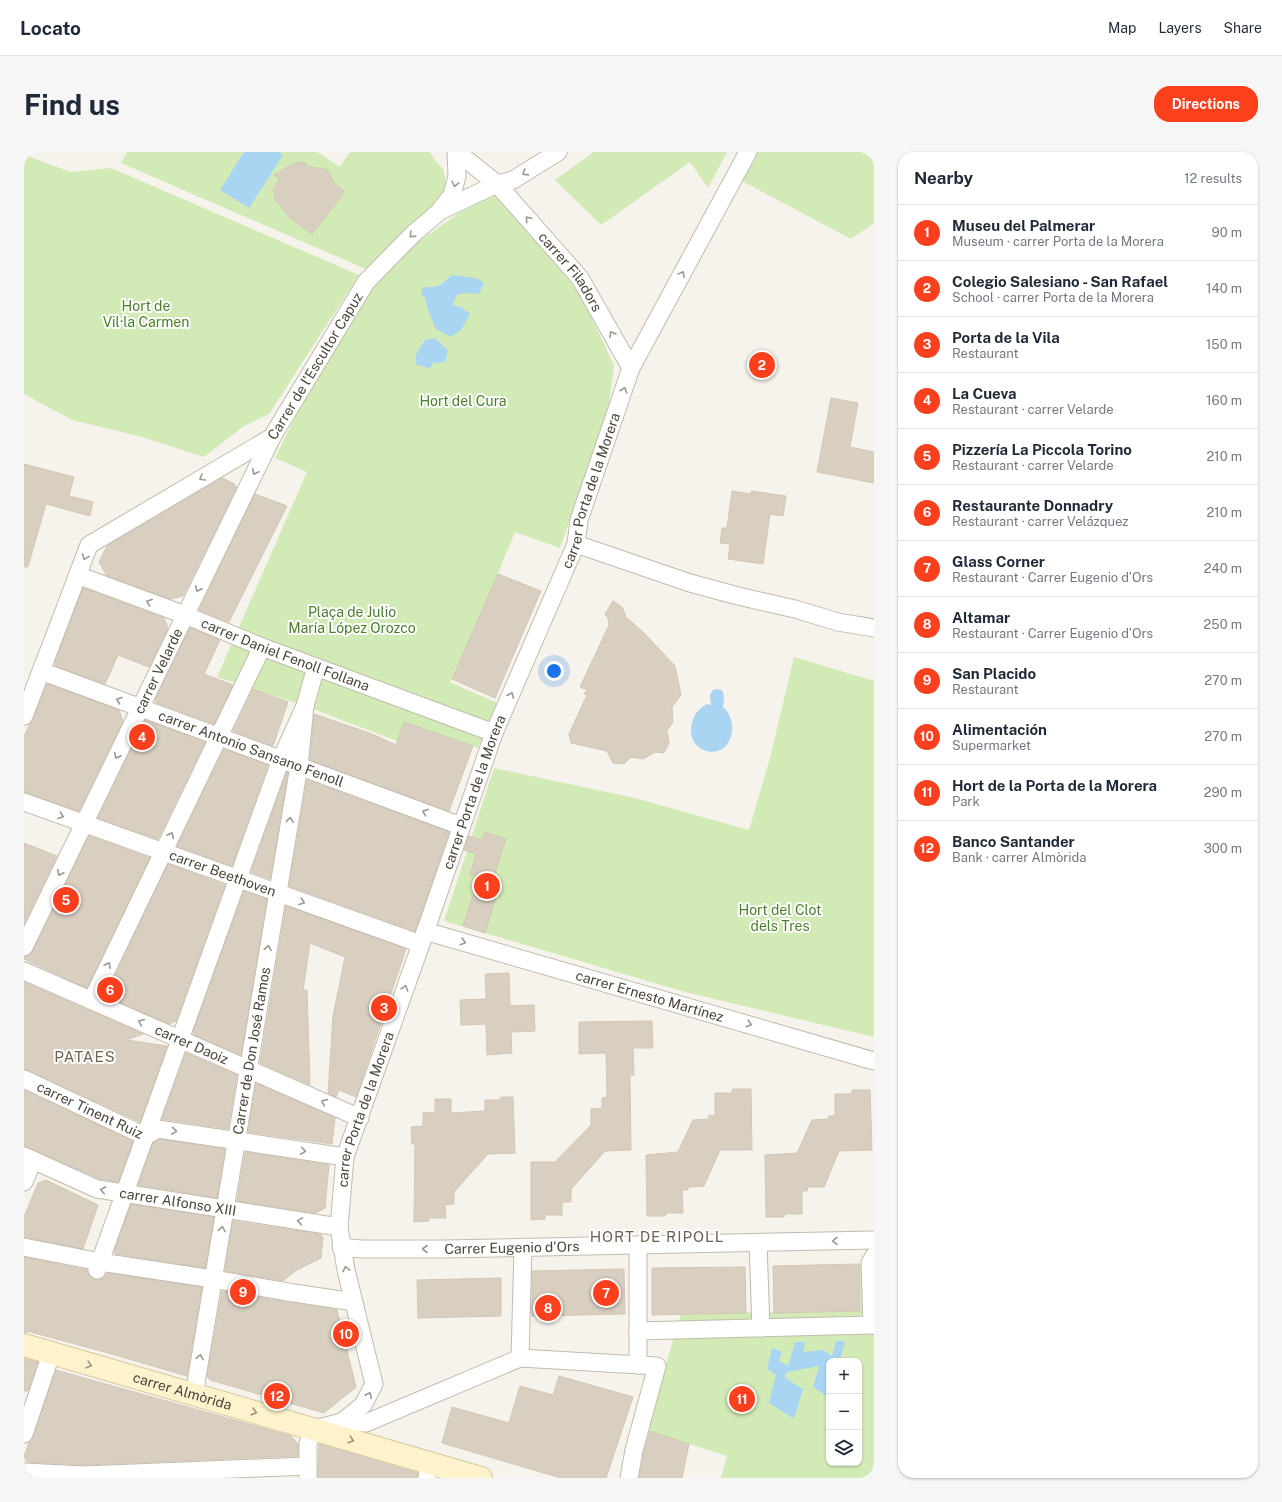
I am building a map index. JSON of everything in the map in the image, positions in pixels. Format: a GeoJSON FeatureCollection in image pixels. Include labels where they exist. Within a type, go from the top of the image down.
{"type":"FeatureCollection","features":[{"type":"Feature","properties":{"kind":"street","name":"carrer Filadors"},"geometry":{"type":"LineString","coordinates":[[456,152],[497,184],[580,278],[631,368]]}},
{"type":"Feature","properties":{"kind":"street"},"geometry":{"type":"LineString","coordinates":[[440,211],[452,195],[457,176],[456,152]]}},
{"type":"Feature","properties":{"kind":"street","name":"Carrer de l'Escultor Capuz"},"geometry":{"type":"LineString","coordinates":[[24,716],[89,544],[272,437],[366,282],[413,234],[440,211],[497,184],[513,180],[558,152]]}},
{"type":"Feature","properties":{"kind":"street","name":"carrer Porta de la Morera"},"geometry":{"type":"LineString","coordinates":[[314,1429],[342,1422],[363,1405],[374,1384],[341,1247],[339,1227],[344,1157],[360,1118],[494,733],[576,544],[579,520],[631,368],[748,152]]}},
{"type":"Feature","properties":{"kind":"street","name":"carrer Velarde"},"geometry":{"type":"LineString","coordinates":[[24,947],[272,437]]}},
{"type":"Feature","properties":{"kind":"street"},"geometry":{"type":"LineString","coordinates":[[576,544],[690,583],[795,609],[838,622],[874,628]]}},
{"type":"Feature","properties":{"kind":"street","name":"carrer Daniel Fenoll Follana"},"geometry":{"type":"LineString","coordinates":[[77,575],[185,615],[262,647],[494,733]]}},
{"type":"Feature","properties":{"kind":"street"},"geometry":{"type":"LineString","coordinates":[[92,1000],[262,647]]}},
{"type":"Feature","properties":{"kind":"street"},"geometry":{"type":"LineString","coordinates":[[98,1266],[281,759],[305,706],[316,667]]}},
{"type":"Feature","properties":{"kind":"street","name":"carrer Antonio Sansano Fenoll"},"geometry":{"type":"LineString","coordinates":[[41,671],[461,826]]}},
{"type":"Feature","properties":{"kind":"street","name":"Carrer de Don José Ramos"},"geometry":{"type":"LineString","coordinates":[[194,1395],[298,766],[305,706]]}},
{"type":"Feature","properties":{"kind":"street","name":"carrer Beethoven"},"geometry":{"type":"LineString","coordinates":[[24,802],[277,894],[423,938]]}},
{"type":"Feature","properties":{"kind":"street","name":"carrer Ernesto Martínez"},"geometry":{"type":"LineString","coordinates":[[423,938],[874,1060]]}},
{"type":"Feature","properties":{"kind":"street","name":"carrer Daoiz"},"geometry":{"type":"LineString","coordinates":[[24,971],[360,1118]]}},
{"type":"Feature","properties":{"kind":"street","name":"carrer Tinent Ruiz"},"geometry":{"type":"LineString","coordinates":[[24,1079],[145,1136],[158,1129],[344,1157]]}},
{"type":"Feature","properties":{"kind":"street"},"geometry":{"type":"LineString","coordinates":[[24,1182],[29,1158]]}},
{"type":"Feature","properties":{"kind":"street","name":"carrer Alfonso XIII"},"geometry":{"type":"LineString","coordinates":[[29,1158],[97,1189],[339,1227]]}},
{"type":"Feature","properties":{"kind":"street","name":"Carrer Eugenio d'Ors"},"geometry":{"type":"LineString","coordinates":[[341,1247],[361,1249],[523,1247],[874,1240]]}},
{"type":"Feature","properties":{"kind":"street"},"geometry":{"type":"LineString","coordinates":[[758,1243],[761,1328]]}},
{"type":"Feature","properties":{"kind":"street"},"geometry":{"type":"LineString","coordinates":[[638,1245],[638,1365]]}},
{"type":"Feature","properties":{"kind":"street"},"geometry":{"type":"LineString","coordinates":[[24,1247],[98,1266],[213,1279],[354,1302]]}},
{"type":"Feature","properties":{"kind":"street"},"geometry":{"type":"LineString","coordinates":[[520,1358],[523,1247]]}},
{"type":"Feature","properties":{"kind":"street"},"geometry":{"type":"LineString","coordinates":[[638,1331],[872,1325],[870,1263],[874,1256]]}},
{"type":"Feature","properties":{"kind":"street","name":"carrer Almòrida"},"geometry":{"type":"LineString","coordinates":[[24,1345],[314,1429],[428,1471],[481,1478]]}},
{"type":"Feature","properties":{"kind":"street"},"geometry":{"type":"LineString","coordinates":[[24,1434],[29,1401],[51,1354]]}},
{"type":"Feature","properties":{"kind":"street"},"geometry":{"type":"LineString","coordinates":[[342,1422],[366,1423],[520,1358],[657,1366],[634,1450],[629,1478]]}},
{"type":"Feature","properties":{"kind":"street"},"geometry":{"type":"LineString","coordinates":[[24,1472],[84,1475],[308,1472],[308,1442],[314,1429]]}},
{"type":"Feature","properties":{"kind":"green space","name":"Hort de Vil·la Carmen"},"geometry":{"type":"Polygon","coordinates":[[[24,152],[27,152],[32,158],[71,172],[111,168],[359,275],[269,414],[244,426],[204,457],[142,437],[72,420],[24,394],[24,152]]]}},
{"type":"Feature","properties":{"kind":"green space"},"geometry":{"type":"Polygon","coordinates":[[[127,152],[317,152],[340,167],[350,152],[430,152],[443,169],[448,191],[368,270],[121,163],[127,152]]]}},
{"type":"Feature","properties":{"kind":"green space"},"geometry":{"type":"Polygon","coordinates":[[[594,152],[727,152],[708,188],[690,162],[601,225],[555,180],[594,152]]]}},
{"type":"Feature","properties":{"kind":"green space"},"geometry":{"type":"Polygon","coordinates":[[[754,152],[874,152],[874,223],[851,239],[742,181],[754,152]]]}},
{"type":"Feature","properties":{"kind":"green space","name":"Hort del Cura"},"geometry":{"type":"Polygon","coordinates":[[[495,195],[527,225],[581,296],[614,365],[608,409],[560,548],[515,532],[484,607],[450,682],[497,703],[478,748],[404,722],[397,741],[305,706],[217,677],[307,472],[275,458],[320,367],[372,287],[411,247],[459,213],[495,195]]]}},
{"type":"Feature","properties":{"kind":"green space","name":"Hort del Clot dels Tres"},"geometry":{"type":"Polygon","coordinates":[[[794,657],[874,681],[874,1037],[685,992],[444,921],[494,768],[635,798],[749,830],[770,758],[794,657]]]}},
{"type":"Feature","properties":{"kind":"green space"},"geometry":{"type":"Polygon","coordinates":[[[874,1263],[874,1464],[870,1478],[721,1478],[727,1456],[646,1430],[681,1314],[861,1309],[859,1264],[874,1263]]]}},
{"type":"Feature","properties":{"kind":"water"},"geometry":{"type":"Polygon","coordinates":[[[244,152],[278,152],[283,155],[249,208],[220,190],[244,152]]]}},
{"type":"Feature","properties":{"kind":"water"},"geometry":{"type":"Polygon","coordinates":[[[452,275],[476,278],[484,283],[479,294],[464,293],[457,295],[452,305],[461,307],[470,314],[461,330],[451,337],[436,329],[428,310],[425,297],[421,295],[423,287],[439,285],[452,275]]]}},
{"type":"Feature","properties":{"kind":"water"},"geometry":{"type":"Polygon","coordinates":[[[435,338],[448,350],[445,362],[433,363],[430,368],[417,365],[415,358],[425,340],[435,338]]]}},
{"type":"Feature","properties":{"kind":"water"},"geometry":{"type":"Polygon","coordinates":[[[716,689],[722,690],[724,697],[723,707],[728,712],[732,725],[732,732],[729,742],[723,749],[715,752],[700,748],[694,742],[691,733],[692,723],[696,714],[707,704],[711,705],[710,696],[712,691],[716,689]]]}},
{"type":"Feature","properties":{"kind":"water"},"geometry":{"type":"Polygon","coordinates":[[[836,1341],[845,1341],[841,1358],[826,1358],[826,1396],[813,1387],[819,1366],[787,1372],[785,1378],[803,1389],[794,1419],[769,1403],[776,1375],[767,1369],[772,1348],[782,1352],[779,1361],[788,1366],[795,1342],[805,1342],[803,1352],[823,1350],[832,1356],[836,1341]]]}},
{"type":"Feature","properties":{"kind":"building"},"geometry":{"type":"Polygon","coordinates":[[[296,162],[306,163],[306,166],[328,170],[334,183],[345,192],[312,234],[290,218],[278,202],[276,202],[273,188],[280,180],[274,175],[296,162]]]}},
{"type":"Feature","properties":{"kind":"building"},"geometry":{"type":"Polygon","coordinates":[[[831,398],[858,403],[850,447],[874,452],[874,483],[817,472],[831,398]]]}},
{"type":"Feature","properties":{"kind":"building"},"geometry":{"type":"Polygon","coordinates":[[[24,464],[74,477],[69,496],[93,502],[90,516],[46,504],[28,567],[24,567],[24,464]]]}},
{"type":"Feature","properties":{"kind":"building"},"geometry":{"type":"Polygon","coordinates":[[[222,478],[235,484],[234,486],[237,487],[183,596],[171,599],[107,576],[99,562],[107,546],[222,478]]]}},
{"type":"Feature","properties":{"kind":"building"},"geometry":{"type":"Polygon","coordinates":[[[732,491],[751,494],[751,491],[786,496],[783,516],[770,514],[763,564],[728,559],[730,544],[720,543],[722,528],[727,528],[732,491]]]}},
{"type":"Feature","properties":{"kind":"building"},"geometry":{"type":"Polygon","coordinates":[[[255,494],[287,506],[229,622],[199,610],[255,494]]]}},
{"type":"Feature","properties":{"kind":"building"},"geometry":{"type":"Polygon","coordinates":[[[498,574],[541,591],[495,698],[452,679],[498,574]]]}},
{"type":"Feature","properties":{"kind":"building"},"geometry":{"type":"Polygon","coordinates":[[[83,588],[164,618],[168,628],[149,667],[118,655],[105,684],[56,666],[55,662],[83,588]]]}},
{"type":"Feature","properties":{"kind":"building"},"geometry":{"type":"Polygon","coordinates":[[[613,601],[622,607],[626,617],[644,633],[675,666],[681,695],[672,707],[673,722],[667,731],[669,743],[664,753],[655,752],[643,759],[631,757],[624,764],[613,763],[607,751],[571,743],[569,734],[587,695],[584,694],[587,690],[580,687],[609,625],[608,618],[605,614],[613,601]]]}},
{"type":"Feature","properties":{"kind":"building"},"geometry":{"type":"Polygon","coordinates":[[[190,628],[220,640],[204,674],[233,685],[214,724],[157,703],[155,700],[190,628]]]}},
{"type":"Feature","properties":{"kind":"building"},"geometry":{"type":"Polygon","coordinates":[[[47,684],[119,710],[123,721],[79,811],[24,792],[24,737],[33,720],[47,684]]]}},
{"type":"Feature","properties":{"kind":"building"},"geometry":{"type":"Polygon","coordinates":[[[253,689],[288,702],[273,746],[233,731],[253,689]]]}},
{"type":"Feature","properties":{"kind":"building"},"geometry":{"type":"Polygon","coordinates":[[[314,714],[372,734],[396,745],[404,722],[473,746],[449,811],[310,760],[314,714]]]}},
{"type":"Feature","properties":{"kind":"building"},"geometry":{"type":"Polygon","coordinates":[[[145,720],[205,742],[158,839],[98,818],[145,720]]]}},
{"type":"Feature","properties":{"kind":"building"},"geometry":{"type":"Polygon","coordinates":[[[224,749],[268,765],[232,866],[177,846],[224,749]]]}},
{"type":"Feature","properties":{"kind":"building"},"geometry":{"type":"Polygon","coordinates":[[[287,772],[288,773],[270,879],[251,872],[287,772]]]}},
{"type":"Feature","properties":{"kind":"building"},"geometry":{"type":"Polygon","coordinates":[[[307,780],[449,832],[415,931],[289,886],[307,780]]]}},
{"type":"Feature","properties":{"kind":"building"},"geometry":{"type":"Polygon","coordinates":[[[485,832],[506,839],[488,894],[496,896],[485,933],[463,926],[479,877],[470,875],[476,854],[464,850],[469,836],[482,840],[485,832]]]}},
{"type":"Feature","properties":{"kind":"building"},"geometry":{"type":"Polygon","coordinates":[[[89,836],[150,858],[87,988],[24,959],[24,957],[33,951],[89,836]]]}},
{"type":"Feature","properties":{"kind":"building"},"geometry":{"type":"Polygon","coordinates":[[[24,843],[57,856],[24,924],[24,843]]]}},
{"type":"Feature","properties":{"kind":"building"},"geometry":{"type":"Polygon","coordinates":[[[168,864],[225,885],[176,1021],[169,1024],[105,996],[168,864]]]}},
{"type":"Feature","properties":{"kind":"building"},"geometry":{"type":"Polygon","coordinates":[[[244,891],[267,899],[241,1055],[194,1035],[193,1032],[244,891]]]}},
{"type":"Feature","properties":{"kind":"building"},"geometry":{"type":"Polygon","coordinates":[[[286,906],[406,949],[356,1097],[339,1090],[336,1097],[328,1093],[333,1016],[345,957],[310,943],[303,990],[307,990],[310,1085],[260,1063],[286,906]]]}},
{"type":"Feature","properties":{"kind":"building"},"geometry":{"type":"Polygon","coordinates":[[[509,973],[510,1006],[534,1005],[535,1031],[511,1032],[512,1053],[487,1055],[486,1024],[461,1025],[460,1000],[486,999],[485,974],[509,973]]]}},
{"type":"Feature","properties":{"kind":"building"},"geometry":{"type":"Polygon","coordinates":[[[24,982],[143,1034],[126,1040],[167,1046],[140,1122],[24,1069],[24,982]]]}},
{"type":"Feature","properties":{"kind":"building"},"geometry":{"type":"Polygon","coordinates":[[[652,1021],[653,1048],[633,1048],[634,1075],[630,1075],[631,1150],[605,1151],[571,1189],[571,1202],[562,1202],[562,1215],[545,1215],[545,1219],[531,1220],[531,1162],[555,1162],[591,1125],[591,1109],[602,1108],[602,1098],[607,1097],[606,1053],[579,1054],[579,1022],[652,1021]]]}},
{"type":"Feature","properties":{"kind":"building"},"geometry":{"type":"Polygon","coordinates":[[[186,1053],[237,1075],[228,1129],[162,1119],[186,1053]]]}},
{"type":"Feature","properties":{"kind":"building"},"geometry":{"type":"Polygon","coordinates":[[[256,1083],[335,1118],[332,1144],[248,1132],[256,1083]]]}},
{"type":"Feature","properties":{"kind":"building"},"geometry":{"type":"Polygon","coordinates":[[[732,1089],[751,1089],[752,1150],[720,1150],[704,1186],[688,1187],[688,1190],[682,1190],[683,1213],[666,1213],[665,1216],[647,1216],[646,1155],[678,1152],[693,1120],[709,1119],[709,1115],[715,1116],[715,1093],[732,1093],[732,1089]]]}},
{"type":"Feature","properties":{"kind":"building"},"geometry":{"type":"Polygon","coordinates":[[[24,1090],[133,1141],[118,1182],[100,1179],[24,1146],[24,1090]]]}},
{"type":"Feature","properties":{"kind":"building"},"geometry":{"type":"Polygon","coordinates":[[[852,1090],[870,1090],[872,1150],[839,1151],[824,1187],[808,1187],[807,1191],[802,1191],[802,1214],[785,1214],[784,1217],[766,1217],[765,1155],[797,1153],[812,1120],[828,1119],[829,1116],[835,1116],[835,1094],[852,1094],[852,1090]]]}},
{"type":"Feature","properties":{"kind":"building"},"geometry":{"type":"Polygon","coordinates":[[[501,1097],[513,1097],[515,1153],[488,1154],[454,1192],[454,1204],[445,1205],[446,1218],[428,1218],[429,1221],[414,1222],[415,1144],[412,1144],[411,1127],[423,1126],[423,1113],[435,1112],[435,1099],[451,1099],[451,1113],[485,1111],[485,1100],[499,1100],[501,1097]]]}},
{"type":"Feature","properties":{"kind":"building"},"geometry":{"type":"Polygon","coordinates":[[[160,1139],[225,1149],[217,1198],[138,1185],[153,1143],[160,1139]]]}},
{"type":"Feature","properties":{"kind":"building"},"geometry":{"type":"Polygon","coordinates":[[[245,1152],[329,1165],[325,1208],[316,1213],[237,1201],[245,1152]]]}},
{"type":"Feature","properties":{"kind":"building"},"geometry":{"type":"Polygon","coordinates":[[[46,1180],[98,1205],[83,1249],[24,1237],[24,1217],[38,1183],[46,1180]]]}},
{"type":"Feature","properties":{"kind":"building"},"geometry":{"type":"Polygon","coordinates":[[[131,1204],[214,1217],[205,1268],[116,1254],[114,1252],[131,1204]]]}},
{"type":"Feature","properties":{"kind":"building"},"geometry":{"type":"Polygon","coordinates":[[[233,1221],[320,1234],[323,1237],[321,1258],[295,1271],[283,1281],[225,1271],[233,1221]]]}},
{"type":"Feature","properties":{"kind":"building"},"geometry":{"type":"Polygon","coordinates":[[[24,1257],[87,1270],[89,1276],[98,1280],[103,1278],[107,1273],[202,1287],[187,1376],[27,1331],[27,1333],[24,1333],[24,1257]]]}},
{"type":"Feature","properties":{"kind":"building"},"geometry":{"type":"Polygon","coordinates":[[[859,1264],[860,1311],[774,1313],[773,1266],[859,1264]]]}},
{"type":"Feature","properties":{"kind":"building"},"geometry":{"type":"Polygon","coordinates":[[[745,1267],[746,1313],[652,1315],[652,1268],[745,1267]]]}},
{"type":"Feature","properties":{"kind":"building"},"geometry":{"type":"Polygon","coordinates":[[[624,1269],[625,1314],[532,1316],[532,1271],[624,1269]]]}},
{"type":"Feature","properties":{"kind":"building"},"geometry":{"type":"Polygon","coordinates":[[[501,1278],[501,1316],[418,1318],[417,1280],[501,1278]]]}},
{"type":"Feature","properties":{"kind":"building"},"geometry":{"type":"Polygon","coordinates":[[[222,1291],[337,1310],[356,1387],[324,1413],[210,1380],[207,1376],[222,1291]]]}},
{"type":"Feature","properties":{"kind":"building"},"geometry":{"type":"Polygon","coordinates":[[[24,1358],[38,1362],[28,1391],[24,1391],[24,1358]]]}},
{"type":"Feature","properties":{"kind":"building"},"geometry":{"type":"Polygon","coordinates":[[[56,1370],[291,1436],[298,1444],[298,1456],[84,1465],[27,1462],[24,1457],[29,1442],[33,1437],[56,1370]]]}},
{"type":"Feature","properties":{"kind":"building"},"geometry":{"type":"Polygon","coordinates":[[[559,1376],[633,1397],[606,1478],[561,1478],[442,1443],[452,1407],[509,1423],[520,1386],[553,1395],[559,1376]]]}},
{"type":"Feature","properties":{"kind":"building"},"geometry":{"type":"Polygon","coordinates":[[[650,1431],[689,1444],[682,1478],[639,1478],[650,1431]]]}},
{"type":"Feature","properties":{"kind":"building"},"geometry":{"type":"Polygon","coordinates":[[[319,1444],[418,1473],[417,1478],[318,1478],[319,1444]]]}},
{"type":"Feature","properties":{"kind":"place","name":"Colegio Salesiano - San Rafael"},"geometry":{"type":"Point","coordinates":[762,365]}},
{"type":"Feature","properties":{"kind":"place","name":"La Cueva"},"geometry":{"type":"Point","coordinates":[142,737]}},
{"type":"Feature","properties":{"kind":"place","name":"Museu del Palmerar"},"geometry":{"type":"Point","coordinates":[487,886]}},
{"type":"Feature","properties":{"kind":"place","name":"Pizzería La Piccola Torino"},"geometry":{"type":"Point","coordinates":[66,900]}},
{"type":"Feature","properties":{"kind":"place","name":"Restaurante Donnadry"},"geometry":{"type":"Point","coordinates":[110,990]}},
{"type":"Feature","properties":{"kind":"place","name":"Porta de la Vila"},"geometry":{"type":"Point","coordinates":[384,1008]}},
{"type":"Feature","properties":{"kind":"place","name":"San Placido"},"geometry":{"type":"Point","coordinates":[243,1292]}},
{"type":"Feature","properties":{"kind":"place","name":"Glass Corner"},"geometry":{"type":"Point","coordinates":[606,1293]}},
{"type":"Feature","properties":{"kind":"place","name":"Altamar"},"geometry":{"type":"Point","coordinates":[548,1308]}},
{"type":"Feature","properties":{"kind":"place","name":"Alimentación"},"geometry":{"type":"Point","coordinates":[346,1334]}},
{"type":"Feature","properties":{"kind":"place","name":"Banco Santander"},"geometry":{"type":"Point","coordinates":[277,1396]}},
{"type":"Feature","properties":{"kind":"place","name":"Hort de la Porta de la Morera"},"geometry":{"type":"Point","coordinates":[742,1399]}},
{"type":"Feature","properties":{"kind":"district","name":"PATAES"},"geometry":{"type":"Point","coordinates":[85,1057]}},
{"type":"Feature","properties":{"kind":"district","name":"HORT DE RIPOLL"},"geometry":{"type":"Point","coordinates":[657,1237]}},
{"type":"Feature","properties":{"kind":"park label","name":"Plaça de Julio María López Orozco"},"geometry":{"type":"Point","coordinates":[352,620]}}]}
